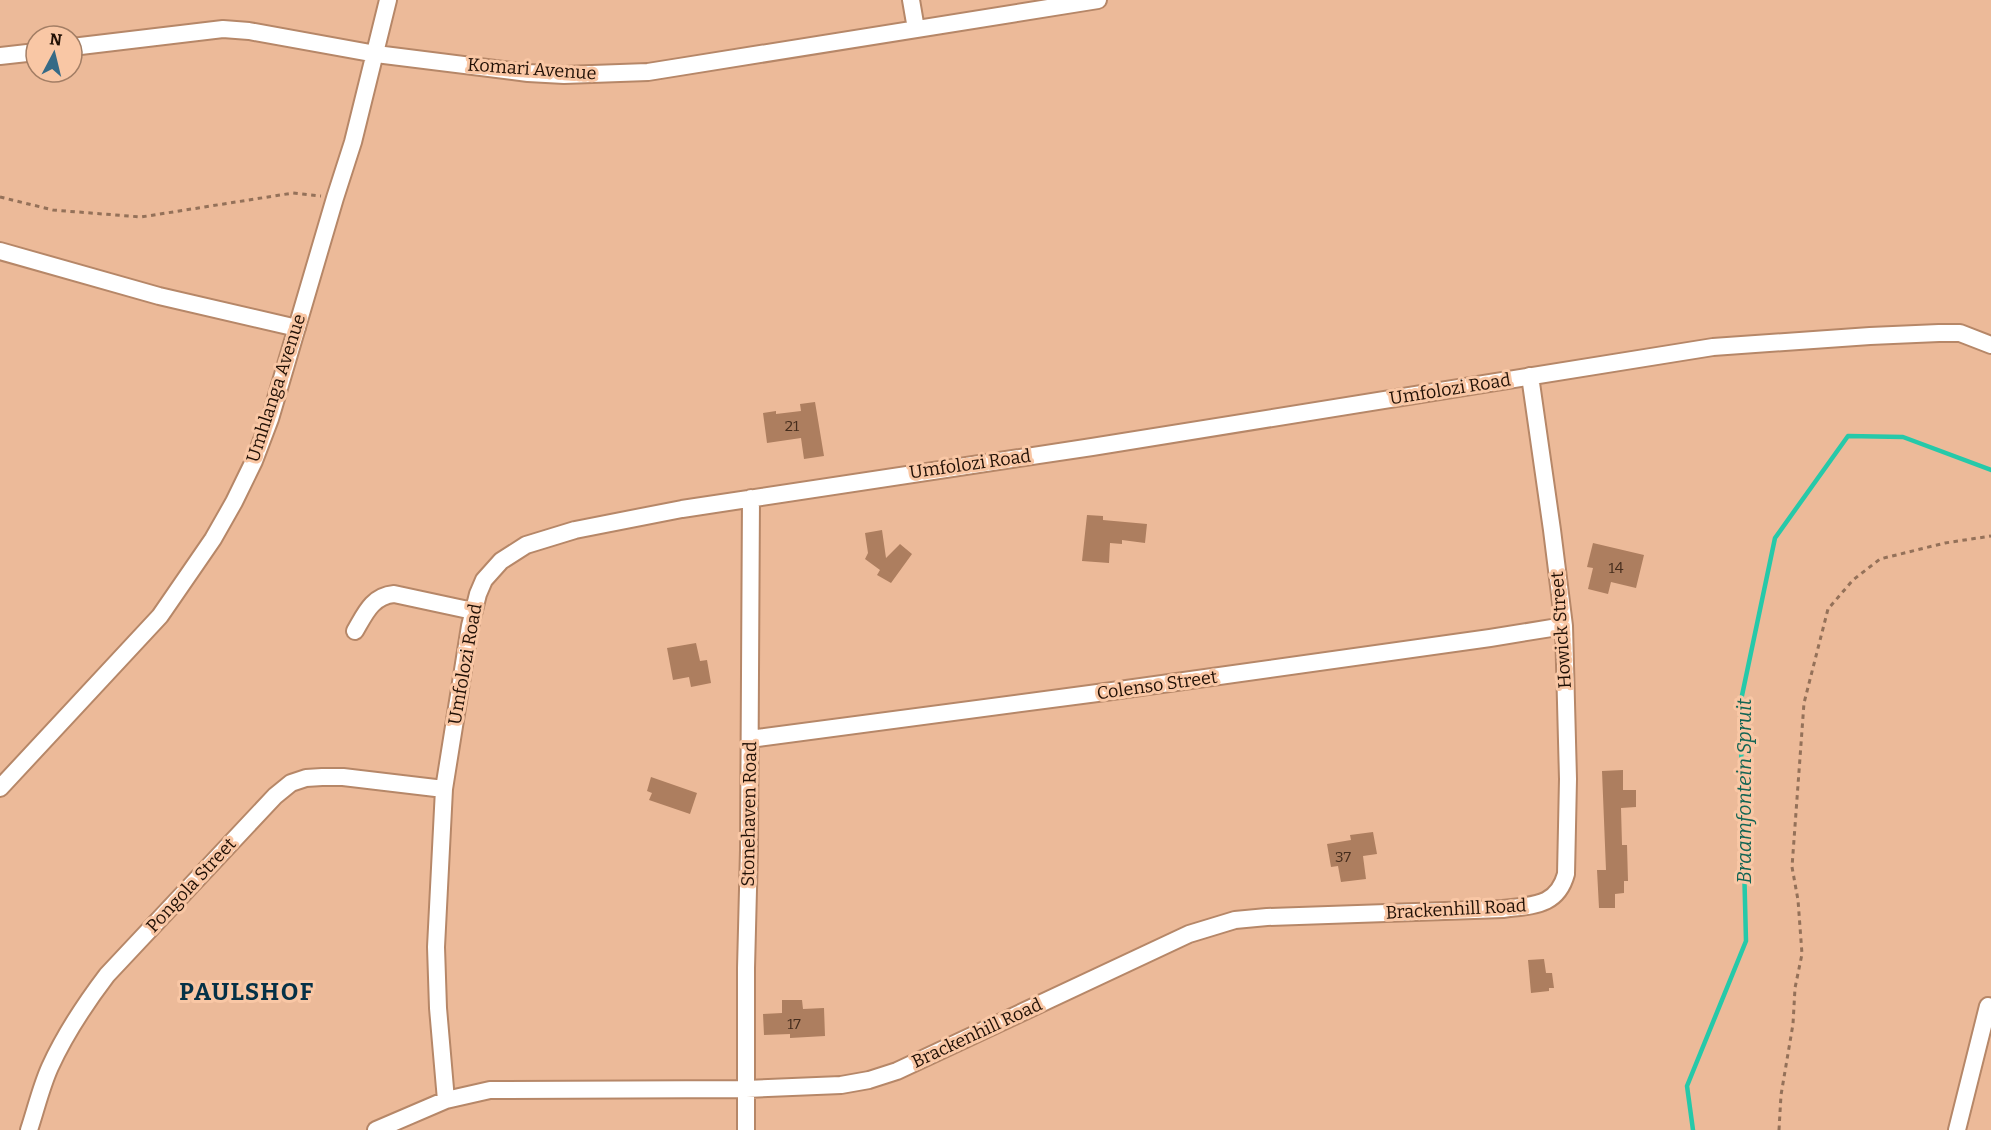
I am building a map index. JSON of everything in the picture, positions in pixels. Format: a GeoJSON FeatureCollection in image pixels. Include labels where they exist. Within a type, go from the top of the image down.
{"type":"FeatureCollection","features":[{"type":"Feature","properties":{"kind":"street","name":"Umhlanga Avenue"},"geometry":{"type":"LineString","coordinates":[[0,788],[160,616],[213,539],[234,502],[270,419],[334,198],[353,142],[388,0]]}},
{"type":"Feature","properties":{"kind":"street"},"geometry":{"type":"LineString","coordinates":[[911,0],[916,29]]}},
{"type":"Feature","properties":{"kind":"street","name":"Komari Avenue"},"geometry":{"type":"LineString","coordinates":[[84,46],[223,29],[249,31],[376,54],[528,73],[605,75],[648,72],[1098,0]]}},
{"type":"Feature","properties":{"kind":"street"},"geometry":{"type":"LineString","coordinates":[[0,56],[24,53]]}},
{"type":"Feature","properties":{"kind":"street"},"geometry":{"type":"LineString","coordinates":[[0,251],[159,296],[297,328]]}},
{"type":"Feature","properties":{"kind":"street","name":"Umfolozi Road"},"geometry":{"type":"LineString","coordinates":[[446,1100],[438,1008],[436,947],[444,789],[473,611],[481,587],[501,561],[526,545],[575,530],[681,509],[1713,347],[1928,333],[1960,333],[1991,345]]}},
{"type":"Feature","properties":{"kind":"street","name":"Howick Street"},"geometry":{"type":"LineString","coordinates":[[1530,376],[1563,626],[1568,779],[1568,860],[1563,886]]}},
{"type":"Feature","properties":{"kind":"street","name":"Stonehaven Road"},"geometry":{"type":"LineString","coordinates":[[746,1130],[751,498]]}},
{"type":"Feature","properties":{"kind":"street"},"geometry":{"type":"LineString","coordinates":[[355,631],[372,604],[379,597],[386,595],[394,594],[473,611]]}},
{"type":"Feature","properties":{"kind":"street","name":"Colenso Street"},"geometry":{"type":"LineString","coordinates":[[750,739],[1106,692],[1563,626]]}},
{"type":"Feature","properties":{"kind":"street","name":"Pongola Street"},"geometry":{"type":"LineString","coordinates":[[30,1130],[49,1070],[83,1006],[107,975],[275,796],[291,783],[306,778],[322,777],[344,777],[444,789]]}},
{"type":"Feature","properties":{"kind":"street","name":"Brackenhill Road"},"geometry":{"type":"LineString","coordinates":[[376,1130],[446,1100],[490,1090],[746,1089],[840,1085],[869,1080],[897,1071],[1146,952],[1211,926],[1234,920],[1267,917],[1503,909],[1547,901],[1563,886]]}},
{"type":"Feature","properties":{"kind":"street"},"geometry":{"type":"LineString","coordinates":[[1956,1130],[1984,1054],[1988,1006]]}},
{"type":"Feature","properties":{"kind":"path"},"geometry":{"type":"LineString","coordinates":[[0,197],[52,210],[141,217],[294,193],[334,198]]}},
{"type":"Feature","properties":{"kind":"path"},"geometry":{"type":"LineString","coordinates":[[1779,1130],[1781,1095],[1793,1024],[1794,988],[1802,954],[1798,900],[1792,867],[1804,703],[1828,609],[1853,579],[1880,559],[1945,543],[1991,536]]}},
{"type":"Feature","properties":{"kind":"building"},"geometry":{"type":"Polygon","coordinates":[[[815,402],[824,456],[804,459],[801,438],[767,443],[763,413],[801,411],[800,404],[815,402]]]}},
{"type":"Feature","properties":{"kind":"building"},"geometry":{"type":"Polygon","coordinates":[[[1087,515],[1103,516],[1103,520],[1147,524],[1145,543],[1122,540],[1122,544],[1110,543],[1109,563],[1082,561],[1087,515]]]}},
{"type":"Feature","properties":{"kind":"building"},"geometry":{"type":"Polygon","coordinates":[[[882,530],[886,558],[900,544],[912,554],[891,583],[877,575],[880,570],[865,559],[868,553],[865,533],[882,530]]]}},
{"type":"Feature","properties":{"kind":"building"},"geometry":{"type":"Polygon","coordinates":[[[1593,543],[1644,555],[1636,588],[1611,582],[1608,594],[1588,589],[1593,568],[1587,567],[1593,543]]]}},
{"type":"Feature","properties":{"kind":"building"},"geometry":{"type":"Polygon","coordinates":[[[696,643],[700,661],[707,660],[711,683],[691,687],[689,677],[673,680],[667,648],[696,643]]]}},
{"type":"Feature","properties":{"kind":"building"},"geometry":{"type":"Polygon","coordinates":[[[1623,770],[1623,790],[1636,790],[1636,807],[1621,808],[1622,845],[1627,845],[1628,881],[1624,881],[1624,893],[1615,894],[1615,908],[1599,908],[1597,870],[1606,870],[1602,771],[1623,770]]]}},
{"type":"Feature","properties":{"kind":"building"},"geometry":{"type":"Polygon","coordinates":[[[651,777],[697,793],[690,814],[649,800],[652,793],[647,791],[651,777]]]}},
{"type":"Feature","properties":{"kind":"building"},"geometry":{"type":"Polygon","coordinates":[[[1373,832],[1377,854],[1363,856],[1366,879],[1341,882],[1338,866],[1331,867],[1327,844],[1351,840],[1350,835],[1373,832]]]}},
{"type":"Feature","properties":{"kind":"building"},"geometry":{"type":"Polygon","coordinates":[[[1544,959],[1546,973],[1552,973],[1554,988],[1549,988],[1549,991],[1531,993],[1528,960],[1544,959]]]}},
{"type":"Feature","properties":{"kind":"building"},"geometry":{"type":"Polygon","coordinates":[[[782,1000],[802,1000],[803,1009],[824,1008],[825,1036],[790,1038],[790,1034],[764,1035],[763,1014],[782,1013],[782,1000]]]}},
{"type":"Feature","properties":{"kind":"waterway","name":"Braamfontein Spruit"},"geometry":{"type":"LineString","coordinates":[[1693,1130],[1687,1086],[1746,941],[1740,705],[1775,538],[1848,436],[1903,437],[1991,470]]}},
{"type":"Feature","properties":{"kind":"district","name":"PAULSHOF"},"geometry":{"type":"Point","coordinates":[247,992]}}]}
